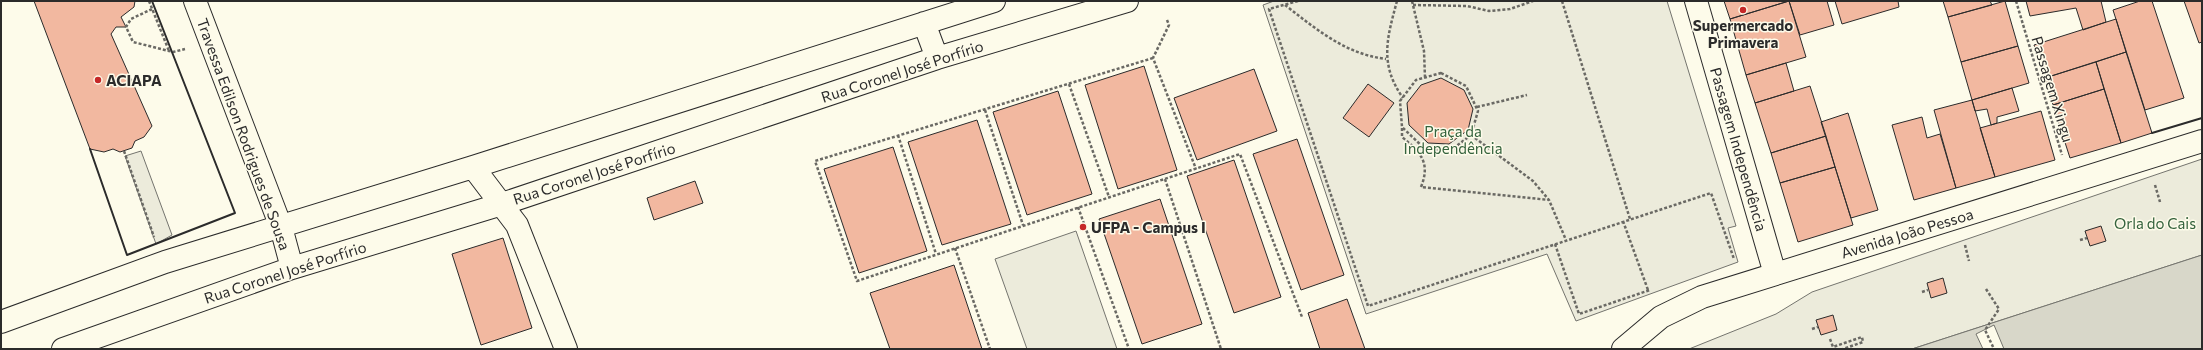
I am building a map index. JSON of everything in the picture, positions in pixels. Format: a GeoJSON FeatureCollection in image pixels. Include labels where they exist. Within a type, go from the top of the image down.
{"type":"FeatureCollection","features":[{"type":"Feature","properties":{"kind":"street","name":"Travessa Edilson Rodrigues de Sousa"},"geometry":{"type":"LineString","coordinates":[[194,1],[281,227],[292,268]]}},
{"type":"Feature","properties":{"kind":"street"},"geometry":{"type":"LineString","coordinates":[[1,322],[165,262],[473,168],[994,1]]}},
{"type":"Feature","properties":{"kind":"street","name":"Rua Coronel José Porfírio"},"geometry":{"type":"LineString","coordinates":[[63,349],[292,268],[502,204],[937,58],[1127,1]]}},
{"type":"Feature","properties":{"kind":"street","name":"Passagem Independência"},"geometry":{"type":"LineString","coordinates":[[1696,1],[1775,274]]}},
{"type":"Feature","properties":{"kind":"street"},"geometry":{"type":"LineString","coordinates":[[924,23],[937,58]]}},
{"type":"Feature","properties":{"kind":"street","name":"Avenida João Pessoa"},"geometry":{"type":"LineString","coordinates":[[1623,349],[1661,317],[1702,297],[2202,141]]}},
{"type":"Feature","properties":{"kind":"street"},"geometry":{"type":"LineString","coordinates":[[473,168],[517,225],[566,349]]}},
{"type":"Feature","properties":{"kind":"path"},"geometry":{"type":"LineString","coordinates":[[149,1],[169,52]]}},
{"type":"Feature","properties":{"kind":"path"},"geometry":{"type":"LineString","coordinates":[[1298,1],[1269,9],[1368,306],[1710,192],[1734,261]]}},
{"type":"Feature","properties":{"kind":"path"},"geometry":{"type":"LineString","coordinates":[[1397,1],[1390,27],[1386,59],[1389,73],[1403,98]]}},
{"type":"Feature","properties":{"kind":"path"},"geometry":{"type":"LineString","coordinates":[[1412,1],[1424,51],[1425,78]]}},
{"type":"Feature","properties":{"kind":"path"},"geometry":{"type":"LineString","coordinates":[[1413,5],[1467,6],[1489,11],[1510,9],[1533,1]]}},
{"type":"Feature","properties":{"kind":"path"},"geometry":{"type":"LineString","coordinates":[[1562,1],[1630,219]]}},
{"type":"Feature","properties":{"kind":"path","name":"Passagem Xingu"},"geometry":{"type":"LineString","coordinates":[[2016,1],[2070,182]]}},
{"type":"Feature","properties":{"kind":"path"},"geometry":{"type":"LineString","coordinates":[[1285,5],[1316,29],[1346,48],[1368,57],[1386,59]]}},
{"type":"Feature","properties":{"kind":"path"},"geometry":{"type":"LineString","coordinates":[[152,9],[131,19],[126,27],[133,42],[173,52],[210,40]]}},
{"type":"Feature","properties":{"kind":"path"},"geometry":{"type":"LineString","coordinates":[[1167,20],[1169,25],[1153,58],[815,160],[857,281],[1240,154],[1302,317]]}},
{"type":"Feature","properties":{"kind":"path"},"geometry":{"type":"LineString","coordinates":[[1153,58],[1196,169]]}},
{"type":"Feature","properties":{"kind":"path"},"geometry":{"type":"LineString","coordinates":[[1402,127],[1425,149],[1450,151],[1471,135],[1478,110],[1477,107],[1466,86],[1441,73],[1416,80],[1400,101],[1402,137],[1419,152],[1424,163],[1426,175],[1422,187],[1548,200]]}},
{"type":"Feature","properties":{"kind":"path"},"geometry":{"type":"LineString","coordinates":[[1069,84],[1108,197]]}},
{"type":"Feature","properties":{"kind":"path"},"geometry":{"type":"LineString","coordinates":[[1477,107],[1527,95]]}},
{"type":"Feature","properties":{"kind":"path"},"geometry":{"type":"LineString","coordinates":[[985,109],[1023,225]]}},
{"type":"Feature","properties":{"kind":"path"},"geometry":{"type":"LineString","coordinates":[[898,135],[936,254]]}},
{"type":"Feature","properties":{"kind":"path"},"geometry":{"type":"LineString","coordinates":[[1471,135],[1533,181],[1548,200],[1566,240]]}},
{"type":"Feature","properties":{"kind":"path"},"geometry":{"type":"LineString","coordinates":[[124,151],[156,244],[165,262]]}},
{"type":"Feature","properties":{"kind":"path"},"geometry":{"type":"LineString","coordinates":[[2153,178],[2160,202]]}},
{"type":"Feature","properties":{"kind":"path"},"geometry":{"type":"LineString","coordinates":[[1164,179],[1221,349]]}},
{"type":"Feature","properties":{"kind":"path"},"geometry":{"type":"LineString","coordinates":[[1078,207],[1130,349]]}},
{"type":"Feature","properties":{"kind":"path"},"geometry":{"type":"LineString","coordinates":[[1623,222],[1648,290]]}},
{"type":"Feature","properties":{"kind":"path"},"geometry":{"type":"LineString","coordinates":[[2080,240],[2087,238]]}},
{"type":"Feature","properties":{"kind":"path"},"geometry":{"type":"LineString","coordinates":[[1555,244],[1579,314]]}},
{"type":"Feature","properties":{"kind":"path"},"geometry":{"type":"LineString","coordinates":[[1965,246],[1968,260]]}},
{"type":"Feature","properties":{"kind":"path"},"geometry":{"type":"LineString","coordinates":[[955,248],[990,349]]}},
{"type":"Feature","properties":{"kind":"path"},"geometry":{"type":"LineString","coordinates":[[1986,289],[1999,310],[1985,330],[1994,349]]}},
{"type":"Feature","properties":{"kind":"path"},"geometry":{"type":"LineString","coordinates":[[1922,292],[1928,290]]}},
{"type":"Feature","properties":{"kind":"path"},"geometry":{"type":"LineString","coordinates":[[1812,329],[1818,327]]}},
{"type":"Feature","properties":{"kind":"path"},"geometry":{"type":"LineString","coordinates":[[1830,339],[1833,347],[1862,337],[1863,342],[1842,349]]}},
{"type":"Feature","properties":{"kind":"green space","name":"Praça da Independência"},"geometry":{"type":"Polygon","coordinates":[[[1274,1],[1667,1],[1736,226],[1728,228],[1738,262],[1576,321],[1547,254],[1366,314],[1263,5],[1274,1]]]}},
{"type":"Feature","properties":{"kind":"green space"},"geometry":{"type":"Polygon","coordinates":[[[141,151],[172,235],[156,244],[125,156],[141,151]]]}},
{"type":"Feature","properties":{"kind":"green space","name":"Orla do Cais"},"geometry":{"type":"Polygon","coordinates":[[[2202,159],[2202,255],[1912,349],[1689,349],[1776,314],[1812,292],[2202,159]]]}},
{"type":"Feature","properties":{"kind":"green space"},"geometry":{"type":"Polygon","coordinates":[[[1076,231],[1117,349],[1027,349],[995,259],[1076,231]]]}},
{"type":"Feature","properties":{"kind":"shaded area"},"geometry":{"type":"Polygon","coordinates":[[[2202,255],[2202,349],[1912,349],[2202,255]]]}},
{"type":"Feature","properties":{"kind":"pier"},"geometry":{"type":"Polygon","coordinates":[[[1994,325],[2004,349],[1983,349],[1976,334],[1994,325]]]}},
{"type":"Feature","properties":{"kind":"building","name":"ACIAPA"},"geometry":{"type":"Polygon","coordinates":[[[34,1],[135,1],[134,7],[121,17],[126,27],[116,27],[111,34],[152,126],[144,137],[135,141],[132,148],[120,152],[113,149],[104,152],[90,149],[34,1]]]}},
{"type":"Feature","properties":{"kind":"building","name":"Supermercado Primavera"},"geometry":{"type":"Polygon","coordinates":[[[1724,1],[1789,1],[1730,19],[1724,1]]]}},
{"type":"Feature","properties":{"kind":"building"},"geometry":{"type":"Polygon","coordinates":[[[1789,1],[1827,1],[1834,25],[1800,35],[1789,1]]]}},
{"type":"Feature","properties":{"kind":"building"},"geometry":{"type":"Polygon","coordinates":[[[1789,1],[1806,57],[1746,75],[1730,19],[1789,1]]]}},
{"type":"Feature","properties":{"kind":"building"},"geometry":{"type":"Polygon","coordinates":[[[1835,1],[1898,1],[1899,7],[1842,24],[1835,1]]]}},
{"type":"Feature","properties":{"kind":"building"},"geometry":{"type":"Polygon","coordinates":[[[1943,1],[1990,1],[1992,5],[1948,17],[1943,1]]]}},
{"type":"Feature","properties":{"kind":"building"},"geometry":{"type":"Polygon","coordinates":[[[2005,1],[2018,46],[1961,62],[1948,17],[2005,1]]]}},
{"type":"Feature","properties":{"kind":"building"},"geometry":{"type":"Polygon","coordinates":[[[2026,1],[2101,1],[2106,22],[2083,30],[2076,8],[2030,16],[2026,1]]]}},
{"type":"Feature","properties":{"kind":"building"},"geometry":{"type":"Polygon","coordinates":[[[2140,1],[2152,1],[2184,98],[2145,110],[2113,10],[2140,1]]]}},
{"type":"Feature","properties":{"kind":"building"},"geometry":{"type":"Polygon","coordinates":[[[2184,1],[2202,1],[2202,42],[2199,43],[2184,1]]]}},
{"type":"Feature","properties":{"kind":"building"},"geometry":{"type":"Polygon","coordinates":[[[2116,19],[2126,52],[2045,78],[2034,45],[2116,19]]]}},
{"type":"Feature","properties":{"kind":"building"},"geometry":{"type":"Polygon","coordinates":[[[2018,46],[2029,83],[1972,100],[1961,62],[2018,46]]]}},
{"type":"Feature","properties":{"kind":"building"},"geometry":{"type":"Polygon","coordinates":[[[2126,52],[2152,133],[2121,143],[2096,62],[2126,52]]]}},
{"type":"Feature","properties":{"kind":"building"},"geometry":{"type":"Polygon","coordinates":[[[2096,62],[2104,89],[2053,105],[2045,78],[2096,62]]]}},
{"type":"Feature","properties":{"kind":"building"},"geometry":{"type":"Polygon","coordinates":[[[1786,63],[1794,91],[1755,103],[1746,75],[1786,63]]]}},
{"type":"Feature","properties":{"kind":"building"},"geometry":{"type":"Polygon","coordinates":[[[1144,66],[1177,170],[1118,189],[1085,85],[1144,66]]]}},
{"type":"Feature","properties":{"kind":"building"},"geometry":{"type":"Polygon","coordinates":[[[1254,69],[1277,131],[1197,160],[1174,98],[1254,69]]]}},
{"type":"Feature","properties":{"kind":"building"},"geometry":{"type":"Polygon","coordinates":[[[1441,78],[1464,90],[1473,109],[1468,130],[1449,144],[1428,143],[1409,125],[1407,103],[1421,85],[1441,78]]]}},
{"type":"Feature","properties":{"kind":"building"},"geometry":{"type":"Polygon","coordinates":[[[1368,84],[1394,103],[1369,137],[1343,118],[1368,84]]]}},
{"type":"Feature","properties":{"kind":"building"},"geometry":{"type":"Polygon","coordinates":[[[1810,86],[1826,136],[1771,153],[1755,103],[1810,86]]]}},
{"type":"Feature","properties":{"kind":"building"},"geometry":{"type":"Polygon","coordinates":[[[2012,88],[2019,111],[1997,117],[1997,123],[1991,125],[1987,109],[1975,111],[1972,100],[2012,88]]]}},
{"type":"Feature","properties":{"kind":"building"},"geometry":{"type":"Polygon","coordinates":[[[2104,89],[2121,143],[2070,158],[2053,105],[2104,89]]]}},
{"type":"Feature","properties":{"kind":"building"},"geometry":{"type":"Polygon","coordinates":[[[1058,91],[1092,194],[1027,215],[993,112],[1058,91]]]}},
{"type":"Feature","properties":{"kind":"building"},"geometry":{"type":"Polygon","coordinates":[[[1972,100],[1995,177],[1956,188],[1934,110],[1972,100]]]}},
{"type":"Feature","properties":{"kind":"building"},"geometry":{"type":"Polygon","coordinates":[[[2041,111],[2055,160],[1995,177],[1980,128],[2041,111]]]}},
{"type":"Feature","properties":{"kind":"building"},"geometry":{"type":"Polygon","coordinates":[[[1848,113],[1878,210],[1851,218],[1821,122],[1848,113]]]}},
{"type":"Feature","properties":{"kind":"building"},"geometry":{"type":"Polygon","coordinates":[[[1922,117],[1927,138],[1940,134],[1956,188],[1914,200],[1892,125],[1922,117]]]}},
{"type":"Feature","properties":{"kind":"building"},"geometry":{"type":"Polygon","coordinates":[[[977,120],[1011,224],[942,245],[908,142],[977,120]]]}},
{"type":"Feature","properties":{"kind":"building"},"geometry":{"type":"Polygon","coordinates":[[[1826,136],[1835,167],[1780,183],[1771,153],[1826,136]]]}},
{"type":"Feature","properties":{"kind":"building"},"geometry":{"type":"Polygon","coordinates":[[[1297,139],[1344,275],[1301,290],[1253,154],[1297,139]]]}},
{"type":"Feature","properties":{"kind":"building"},"geometry":{"type":"Polygon","coordinates":[[[893,147],[927,251],[859,273],[824,169],[893,147]]]}},
{"type":"Feature","properties":{"kind":"building"},"geometry":{"type":"Polygon","coordinates":[[[1234,160],[1281,297],[1234,313],[1187,176],[1234,160]]]}},
{"type":"Feature","properties":{"kind":"building"},"geometry":{"type":"Polygon","coordinates":[[[1835,167],[1853,225],[1798,242],[1780,183],[1835,167]]]}},
{"type":"Feature","properties":{"kind":"building"},"geometry":{"type":"Polygon","coordinates":[[[695,181],[703,203],[654,220],[647,198],[695,181]]]}},
{"type":"Feature","properties":{"kind":"building"},"geometry":{"type":"Polygon","coordinates":[[[1160,199],[1202,324],[1142,344],[1099,219],[1160,199]]]}},
{"type":"Feature","properties":{"kind":"building"},"geometry":{"type":"Polygon","coordinates":[[[2101,226],[2106,241],[2090,246],[2085,231],[2101,226]]]}},
{"type":"Feature","properties":{"kind":"building"},"geometry":{"type":"Polygon","coordinates":[[[503,238],[532,328],[481,345],[452,254],[503,238]]]}},
{"type":"Feature","properties":{"kind":"building"},"geometry":{"type":"Polygon","coordinates":[[[954,265],[982,349],[890,349],[870,293],[954,265]]]}},
{"type":"Feature","properties":{"kind":"building"},"geometry":{"type":"Polygon","coordinates":[[[1943,278],[1947,293],[1931,298],[1927,283],[1943,278]]]}},
{"type":"Feature","properties":{"kind":"building"},"geometry":{"type":"Polygon","coordinates":[[[1347,299],[1365,349],[1320,349],[1308,313],[1347,299]]]}},
{"type":"Feature","properties":{"kind":"building"},"geometry":{"type":"Polygon","coordinates":[[[1833,315],[1837,330],[1821,335],[1816,320],[1833,315]]]}},
{"type":"Feature","properties":{"kind":"wall"},"geometry":{"type":"LineString","coordinates":[[90,149],[127,255],[235,213],[152,1]]}},
{"type":"Feature","properties":{"kind":"wall"},"geometry":{"type":"LineString","coordinates":[[2152,133],[2202,118]]}},
{"type":"Feature","properties":{"kind":"place","name":"Supermercado Primavera"},"geometry":{"type":"Point","coordinates":[1743,10]}},
{"type":"Feature","properties":{"kind":"place","name":"ACIAPA"},"geometry":{"type":"Point","coordinates":[98,80]}},
{"type":"Feature","properties":{"kind":"place","name":"UFPA - Campus I"},"geometry":{"type":"Point","coordinates":[1083,227]}}]}
